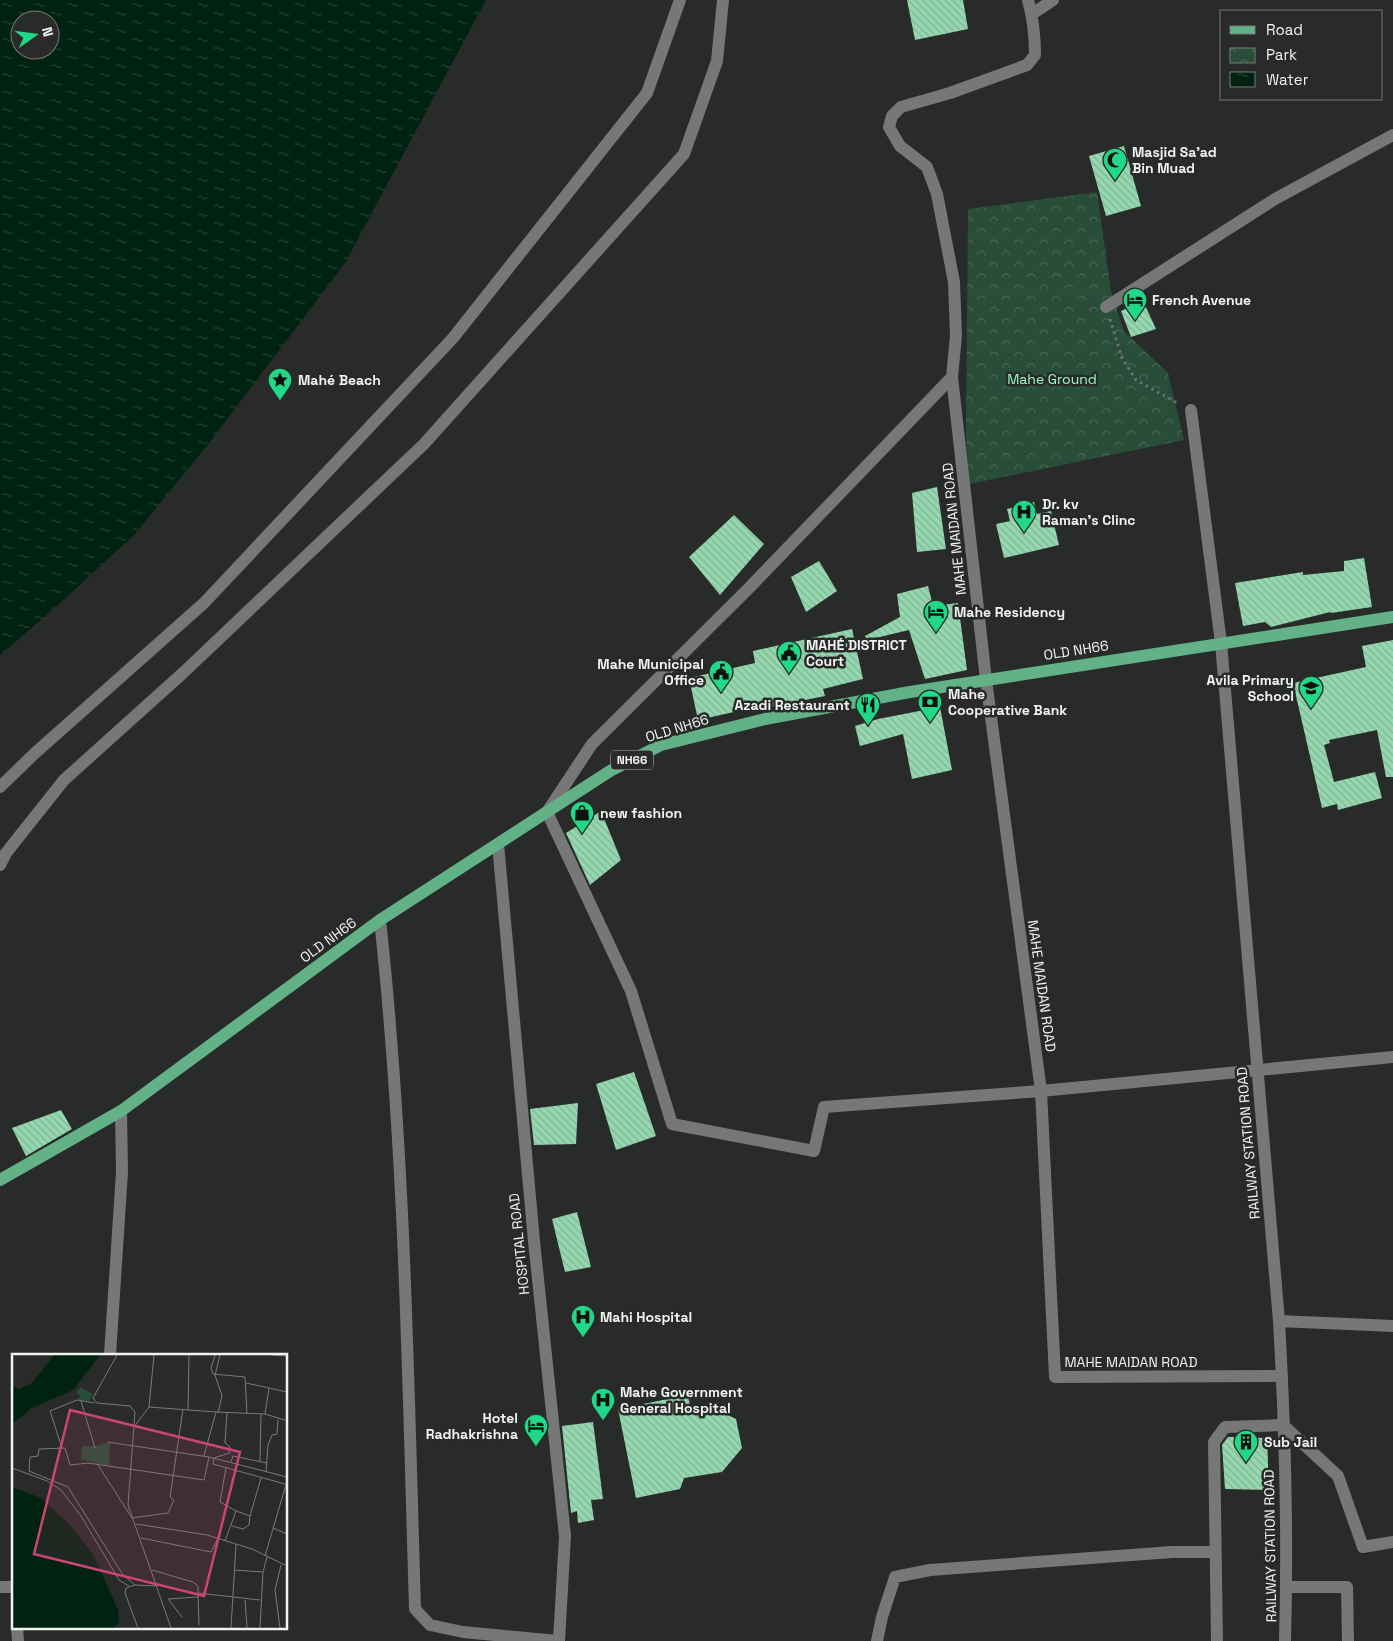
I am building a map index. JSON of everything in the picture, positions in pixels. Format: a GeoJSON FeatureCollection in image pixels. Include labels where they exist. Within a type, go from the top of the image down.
{"type":"FeatureCollection","features":[{"type":"Feature","properties":{"kind":"main road","name":"OLD NH66"},"geometry":{"type":"LineString","coordinates":[[0,1180],[121,1111],[380,920],[610,771],[661,746],[765,719],[910,692],[1393,617]]}},
{"type":"Feature","properties":{"kind":"main road"},"geometry":{"type":"LineString","coordinates":[[1378,620],[1393,627]]}},
{"type":"Feature","properties":{"kind":"street"},"geometry":{"type":"LineString","coordinates":[[0,787],[34,754],[204,603],[453,338],[646,93],[680,0]]}},
{"type":"Feature","properties":{"kind":"street"},"geometry":{"type":"LineString","coordinates":[[0,865],[6,853],[64,780],[184,672],[424,444],[684,154],[717,62],[723,0]]}},
{"type":"Feature","properties":{"kind":"street","name":"MAHE MAIDAN ROAD"},"geometry":{"type":"LineString","coordinates":[[1028,0],[1036,40],[1035,55],[1027,65],[950,93],[901,107],[892,116],[889,127],[900,146],[927,167],[937,194],[954,282],[956,336],[952,376],[986,680],[1041,1091],[1056,1377],[1282,1376]]}},
{"type":"Feature","properties":{"kind":"street"},"geometry":{"type":"LineString","coordinates":[[1032,14],[1053,0]]}},
{"type":"Feature","properties":{"kind":"street"},"geometry":{"type":"LineString","coordinates":[[1106,307],[1275,199],[1393,135]]}},
{"type":"Feature","properties":{"kind":"street"},"geometry":{"type":"LineString","coordinates":[[952,376],[750,587],[592,744],[547,812],[631,991],[672,1124],[814,1151],[824,1108],[1041,1091],[1393,1057]]}},
{"type":"Feature","properties":{"kind":"street","name":"RAILWAY STATION ROAD"},"geometry":{"type":"LineString","coordinates":[[1191,410],[1221,643],[1279,1321],[1283,1425],[1285,1641]]}},
{"type":"Feature","properties":{"kind":"street","name":"HOSPITAL ROAD"},"geometry":{"type":"LineString","coordinates":[[498,844],[534,1241],[565,1536],[558,1641]]}},
{"type":"Feature","properties":{"kind":"street"},"geometry":{"type":"LineString","coordinates":[[380,920],[389,1000],[402,1208],[415,1609],[430,1625],[462,1632],[558,1641]]}},
{"type":"Feature","properties":{"kind":"street"},"geometry":{"type":"LineString","coordinates":[[110,1354],[122,1172],[121,1111]]}},
{"type":"Feature","properties":{"kind":"street"},"geometry":{"type":"LineString","coordinates":[[1279,1321],[1393,1326]]}},
{"type":"Feature","properties":{"kind":"street"},"geometry":{"type":"LineString","coordinates":[[1217,1641],[1214,1442],[1225,1427],[1283,1425],[1338,1476],[1362,1547],[1393,1542]]}},
{"type":"Feature","properties":{"kind":"street"},"geometry":{"type":"LineString","coordinates":[[877,1641],[882,1617],[895,1577],[930,1570],[1172,1552],[1215,1552]]}},
{"type":"Feature","properties":{"kind":"street"},"geometry":{"type":"LineString","coordinates":[[1286,1588],[1347,1587],[1348,1641]]}},
{"type":"Feature","properties":{"kind":"street"},"geometry":{"type":"LineString","coordinates":[[17,1628],[18,1641]]}},
{"type":"Feature","properties":{"kind":"path"},"geometry":{"type":"LineString","coordinates":[[1106,307],[1122,358],[1136,380],[1191,410]]}},
{"type":"Feature","properties":{"kind":"green space","name":"Mahe Ground"},"geometry":{"type":"Polygon","coordinates":[[[1097,192],[1111,291],[1124,331],[1168,373],[1184,440],[969,484],[966,435],[968,209],[1097,192]]]}},
{"type":"Feature","properties":{"kind":"water"},"geometry":{"type":"Polygon","coordinates":[[[0,0],[486,0],[345,263],[209,443],[135,534],[57,606],[0,655],[0,0]]]}},
{"type":"Feature","properties":{"kind":"building"},"geometry":{"type":"Polygon","coordinates":[[[907,0],[963,0],[968,29],[915,40],[907,0]]]}},
{"type":"Feature","properties":{"kind":"building","name":"Masjid Sa'ad Bin Muad"},"geometry":{"type":"Polygon","coordinates":[[[1124,146],[1141,206],[1106,216],[1089,156],[1124,146]]]}},
{"type":"Feature","properties":{"kind":"building"},"geometry":{"type":"Polygon","coordinates":[[[1143,301],[1156,329],[1131,337],[1121,311],[1143,301]]]}},
{"type":"Feature","properties":{"kind":"building"},"geometry":{"type":"Polygon","coordinates":[[[937,487],[946,549],[917,552],[912,493],[937,487]]]}},
{"type":"Feature","properties":{"kind":"building"},"geometry":{"type":"Polygon","coordinates":[[[1034,502],[1037,514],[1051,511],[1059,545],[1004,558],[996,524],[1010,521],[1007,509],[1034,502]]]}},
{"type":"Feature","properties":{"kind":"building"},"geometry":{"type":"Polygon","coordinates":[[[734,515],[764,544],[720,595],[689,557],[734,515]]]}},
{"type":"Feature","properties":{"kind":"building"},"geometry":{"type":"Polygon","coordinates":[[[1364,558],[1372,607],[1330,612],[1271,627],[1265,622],[1243,626],[1235,583],[1303,572],[1303,575],[1344,571],[1344,561],[1364,558]]]}},
{"type":"Feature","properties":{"kind":"building"},"geometry":{"type":"Polygon","coordinates":[[[819,561],[837,591],[806,612],[791,577],[819,561]]]}},
{"type":"Feature","properties":{"kind":"building","name":"Mahe Residency"},"geometry":{"type":"Polygon","coordinates":[[[928,586],[933,606],[958,603],[967,670],[925,679],[909,630],[867,640],[865,636],[900,617],[897,594],[928,586]]]}},
{"type":"Feature","properties":{"kind":"building"},"geometry":{"type":"Polygon","coordinates":[[[852,629],[863,679],[823,689],[825,696],[766,708],[765,705],[698,720],[689,678],[755,663],[753,651],[852,629]]]}},
{"type":"Feature","properties":{"kind":"building"},"geometry":{"type":"Polygon","coordinates":[[[1393,640],[1393,777],[1386,777],[1377,730],[1329,740],[1330,743],[1324,745],[1334,782],[1375,772],[1382,798],[1338,810],[1337,804],[1322,808],[1293,683],[1366,667],[1362,646],[1393,640]]]}},
{"type":"Feature","properties":{"kind":"building"},"geometry":{"type":"Polygon","coordinates":[[[940,707],[952,770],[912,779],[903,734],[860,746],[855,726],[878,719],[940,707]]]}},
{"type":"Feature","properties":{"kind":"building"},"geometry":{"type":"Polygon","coordinates":[[[601,811],[621,860],[590,885],[566,833],[601,811]]]}},
{"type":"Feature","properties":{"kind":"building"},"geometry":{"type":"Polygon","coordinates":[[[634,1072],[656,1136],[616,1150],[596,1084],[634,1072]]]}},
{"type":"Feature","properties":{"kind":"building"},"geometry":{"type":"Polygon","coordinates":[[[578,1103],[576,1144],[534,1145],[530,1109],[578,1103]]]}},
{"type":"Feature","properties":{"kind":"building"},"geometry":{"type":"Polygon","coordinates":[[[61,1110],[72,1129],[26,1156],[12,1128],[61,1110]]]}},
{"type":"Feature","properties":{"kind":"building"},"geometry":{"type":"Polygon","coordinates":[[[577,1212],[591,1267],[565,1272],[552,1219],[577,1212]]]}},
{"type":"Feature","properties":{"kind":"building"},"geometry":{"type":"Polygon","coordinates":[[[688,1395],[691,1410],[709,1406],[736,1419],[742,1448],[722,1472],[684,1478],[680,1489],[636,1498],[618,1409],[688,1395]]]}},
{"type":"Feature","properties":{"kind":"building"},"geometry":{"type":"Polygon","coordinates":[[[593,1422],[603,1499],[591,1500],[594,1520],[578,1523],[577,1511],[571,1513],[562,1426],[593,1422]]]}},
{"type":"Feature","properties":{"kind":"building","name":"Sub Jail"},"geometry":{"type":"Polygon","coordinates":[[[1228,1437],[1267,1438],[1269,1490],[1225,1489],[1222,1445],[1228,1437]]]}},
{"type":"Feature","properties":{"kind":"place","name":"Masjid Sa'ad Bin Muad"},"geometry":{"type":"Point","coordinates":[1115,181]}},
{"type":"Feature","properties":{"kind":"place","name":"French Avenue"},"geometry":{"type":"Point","coordinates":[1135,321]}},
{"type":"Feature","properties":{"kind":"place","name":"Mahé Beach"},"geometry":{"type":"Point","coordinates":[280,401]}},
{"type":"Feature","properties":{"kind":"place","name":"Dr. kv Raman's Clinc"},"geometry":{"type":"Point","coordinates":[1024,533]}},
{"type":"Feature","properties":{"kind":"place","name":"Mahe Residency"},"geometry":{"type":"Point","coordinates":[936,633]}},
{"type":"Feature","properties":{"kind":"place","name":"MAHÉ DISTRICT Court"},"geometry":{"type":"Point","coordinates":[789,674]}},
{"type":"Feature","properties":{"kind":"place","name":"Mahe Municipal Office"},"geometry":{"type":"Point","coordinates":[721,693]}},
{"type":"Feature","properties":{"kind":"place","name":"Avila Primary School"},"geometry":{"type":"Point","coordinates":[1311,709]}},
{"type":"Feature","properties":{"kind":"place","name":"Mahe Cooperative Bank"},"geometry":{"type":"Point","coordinates":[930,723]}},
{"type":"Feature","properties":{"kind":"place","name":"Azadi Restaurant"},"geometry":{"type":"Point","coordinates":[868,726]}},
{"type":"Feature","properties":{"kind":"place","name":"new fashion"},"geometry":{"type":"Point","coordinates":[582,834]}},
{"type":"Feature","properties":{"kind":"place","name":"Mahi Hospital"},"geometry":{"type":"Point","coordinates":[583,1338]}},
{"type":"Feature","properties":{"kind":"place","name":"Mahe Government General Hospital"},"geometry":{"type":"Point","coordinates":[603,1421]}},
{"type":"Feature","properties":{"kind":"place","name":"Hotel Radhakrishna"},"geometry":{"type":"Point","coordinates":[536,1447]}},
{"type":"Feature","properties":{"kind":"place","name":"Sub Jail"},"geometry":{"type":"Point","coordinates":[1246,1463]}}]}
